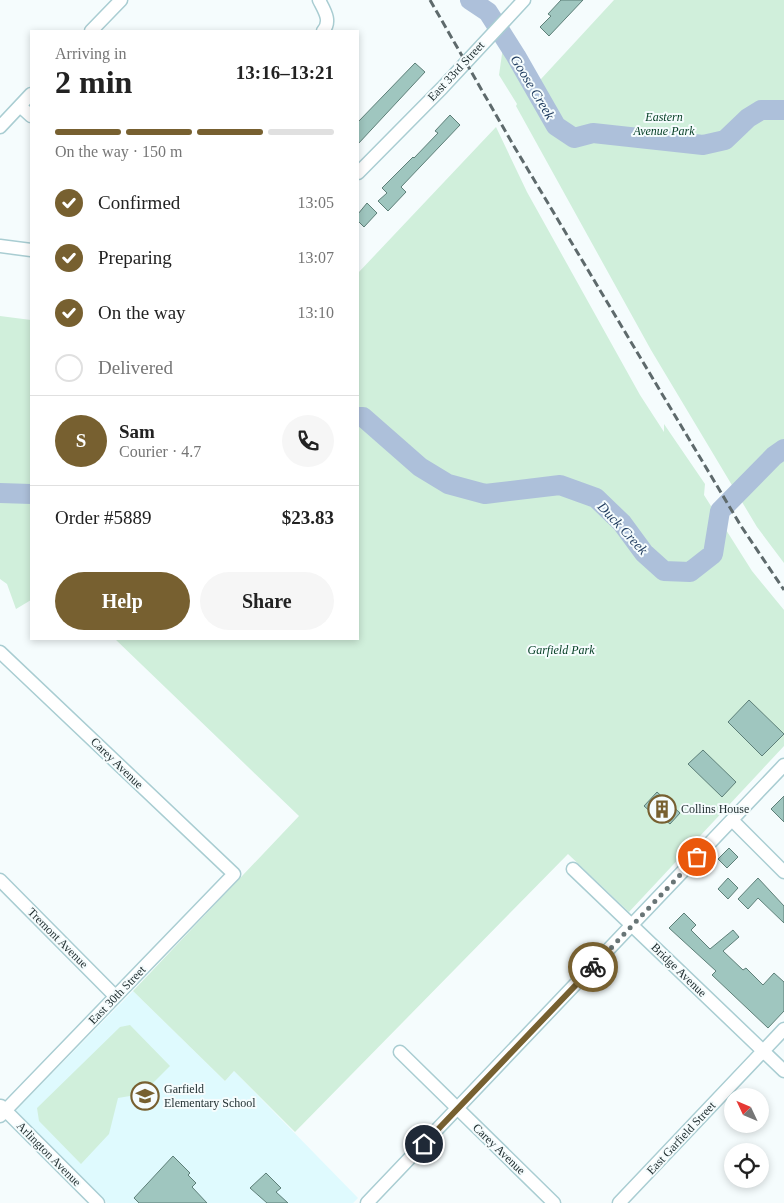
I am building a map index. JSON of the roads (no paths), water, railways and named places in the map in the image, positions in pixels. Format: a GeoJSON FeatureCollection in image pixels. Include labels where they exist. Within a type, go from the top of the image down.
{"type":"FeatureCollection","features":[{"type":"Feature","properties":{"kind":"street"},"geometry":{"type":"LineString","coordinates":[[92,30],[121,0]]}},
{"type":"Feature","properties":{"kind":"street"},"geometry":{"type":"LineString","coordinates":[[319,0],[328,22],[324,30]]}},
{"type":"Feature","properties":{"kind":"street","name":"East 33rd Street"},"geometry":{"type":"LineString","coordinates":[[359,172],[442,88],[522,2]]}},
{"type":"Feature","properties":{"kind":"street"},"geometry":{"type":"LineString","coordinates":[[0,127],[30,95]]}},
{"type":"Feature","properties":{"kind":"street"},"geometry":{"type":"LineString","coordinates":[[20,106],[30,115]]}},
{"type":"Feature","properties":{"kind":"street"},"geometry":{"type":"LineString","coordinates":[[0,246],[30,250]]}},
{"type":"Feature","properties":{"kind":"street","name":"Carey Avenue"},"geometry":{"type":"LineString","coordinates":[[0,652],[234,874]]}},
{"type":"Feature","properties":{"kind":"street"},"geometry":{"type":"LineString","coordinates":[[367,1203],[784,765]]}},
{"type":"Feature","properties":{"kind":"street"},"geometry":{"type":"LineString","coordinates":[[732,820],[784,872]]}},
{"type":"Feature","properties":{"kind":"street","name":"Bridge Avenue"},"geometry":{"type":"LineString","coordinates":[[573,869],[784,1071]]}},
{"type":"Feature","properties":{"kind":"street","name":"East 30th Street"},"geometry":{"type":"LineString","coordinates":[[2,1111],[234,874]]}},
{"type":"Feature","properties":{"kind":"street","name":"Tremont Avenue"},"geometry":{"type":"LineString","coordinates":[[0,880],[115,996]]}},
{"type":"Feature","properties":{"kind":"street","name":"East Garfield Street"},"geometry":{"type":"LineString","coordinates":[[619,1203],[784,1029]]}},
{"type":"Feature","properties":{"kind":"street","name":"Carey Avenue"},"geometry":{"type":"LineString","coordinates":[[400,1052],[554,1203]]}},
{"type":"Feature","properties":{"kind":"street","name":"Arlington Avenue"},"geometry":{"type":"LineString","coordinates":[[2,1111],[98,1203]]}},
{"type":"Feature","properties":{"kind":"waterway","name":"Goose Creek"},"geometry":{"type":"LineString","coordinates":[[470,0],[488,12],[516,56],[556,126],[574,138],[593,133],[703,145],[725,140],[748,118],[761,110],[784,110]]}},
{"type":"Feature","properties":{"kind":"waterway","name":"Duck Creek"},"geometry":{"type":"LineString","coordinates":[[359,417],[363,417],[420,467],[448,484],[485,494],[560,485],[596,498],[622,523],[644,553],[664,571],[690,572],[713,554],[720,511],[774,456],[784,449]]}},
{"type":"Feature","properties":{"kind":"waterway","name":"Duck Creek"},"geometry":{"type":"LineString","coordinates":[[0,493],[30,494]]}},
{"type":"Feature","properties":{"kind":"railway"},"geometry":{"type":"LineString","coordinates":[[430,0],[515,148],[741,526],[784,590]]}},
{"type":"Feature","properties":{"kind":"place","name":"Collins House"},"geometry":{"type":"Point","coordinates":[662,809]}},
{"type":"Feature","properties":{"kind":"place","name":"Garfield Elementary School"},"geometry":{"type":"Point","coordinates":[145,1096]}},
{"type":"Feature","properties":{"kind":"park label","name":"Eastern Avenue Park"},"geometry":{"type":"Point","coordinates":[664,124]}},
{"type":"Feature","properties":{"kind":"park label","name":"Garfield Park"},"geometry":{"type":"Point","coordinates":[561,650]}}]}
